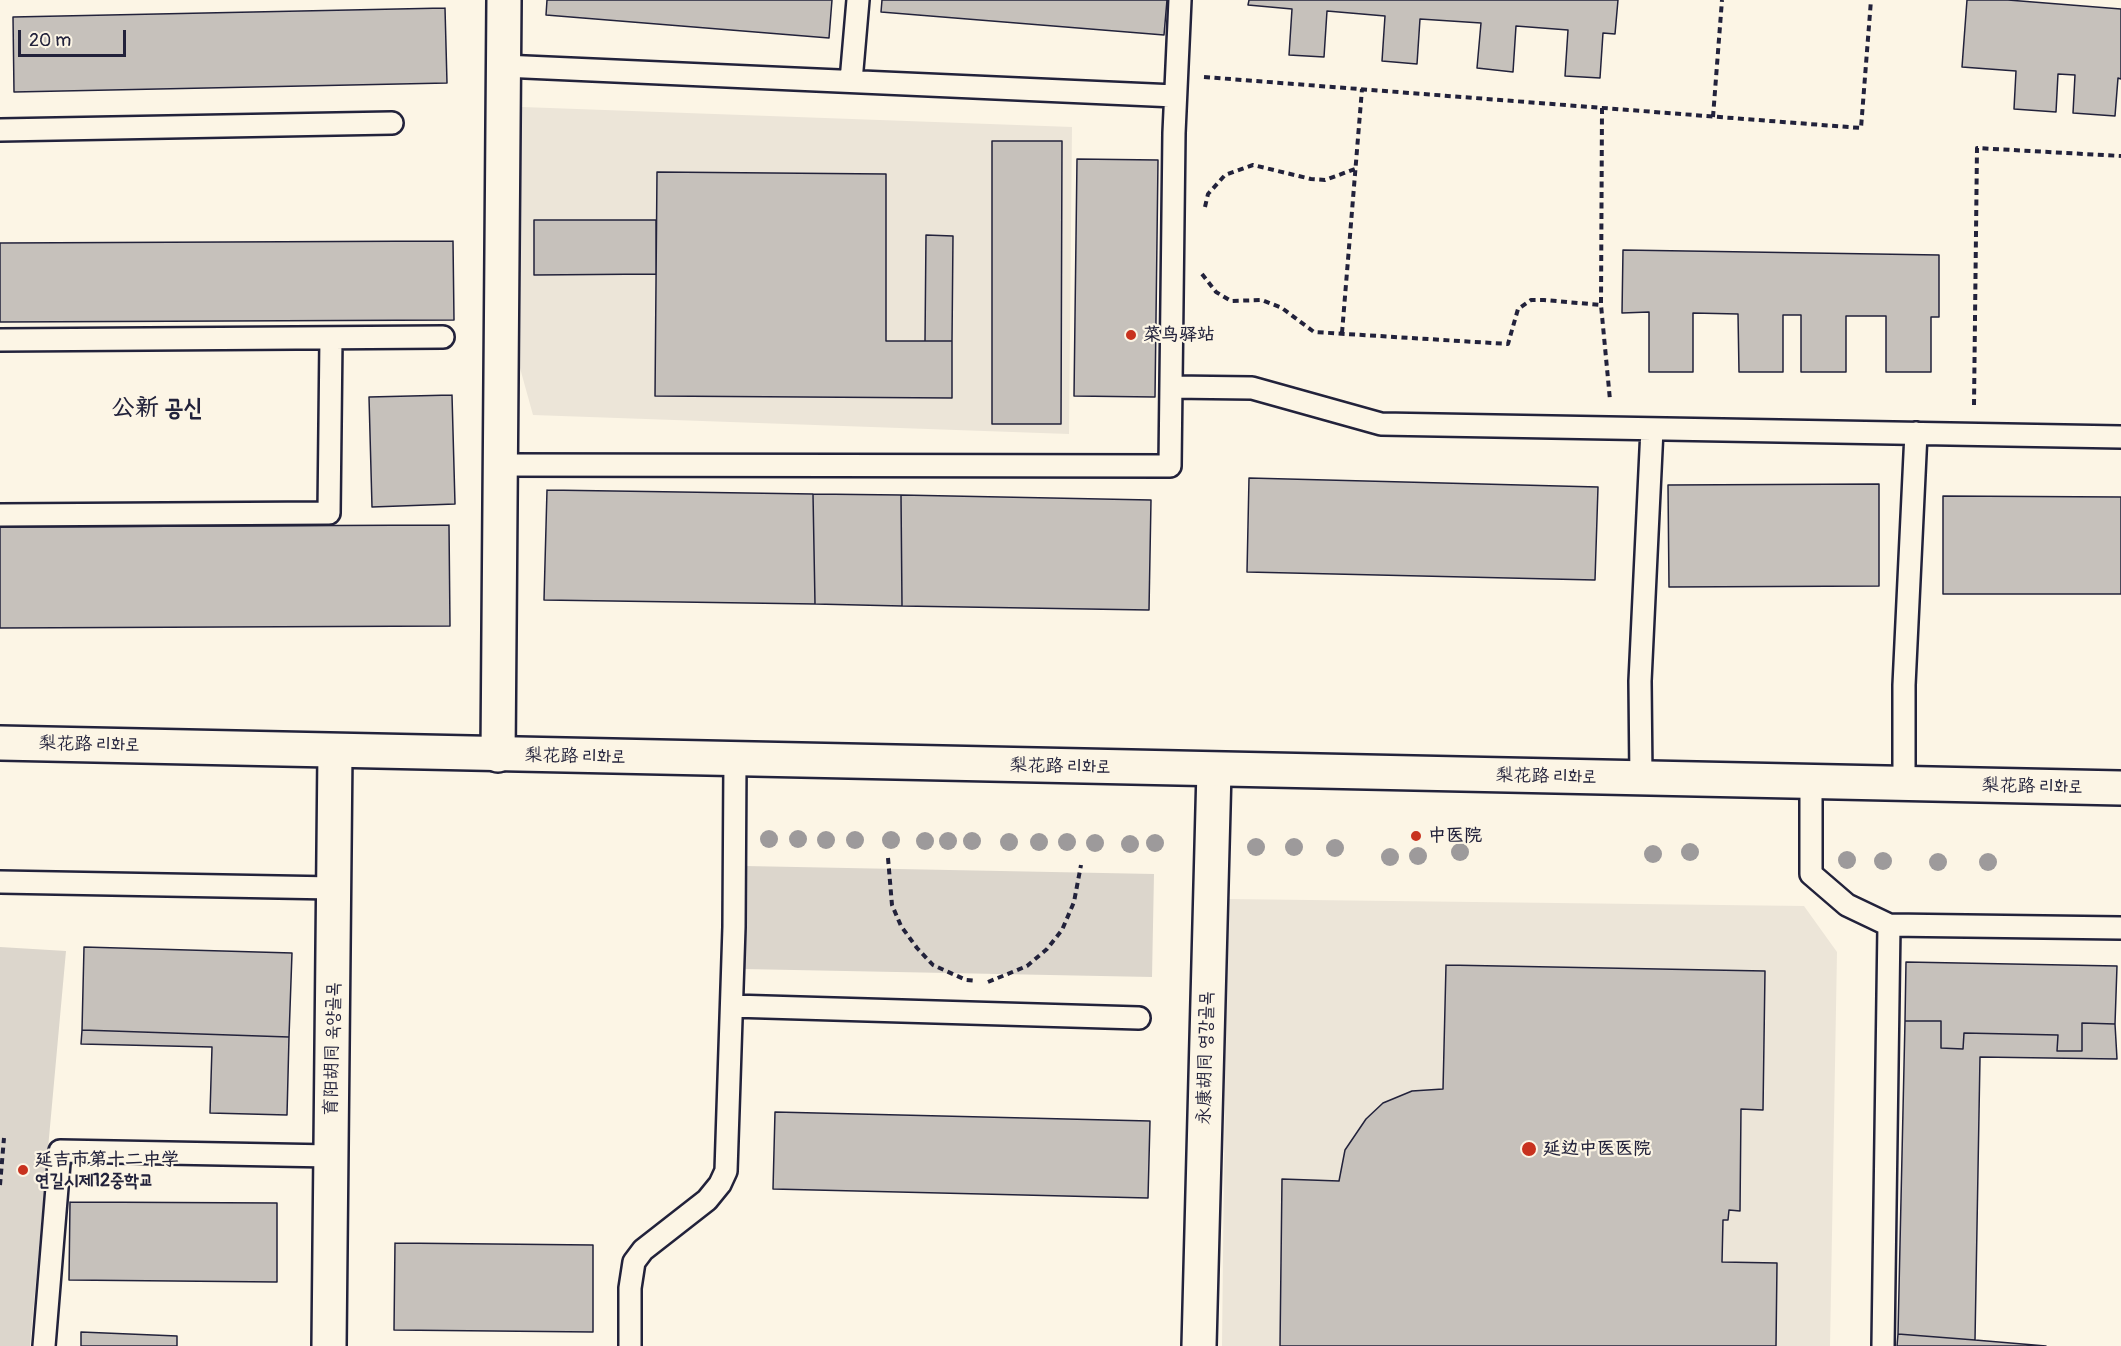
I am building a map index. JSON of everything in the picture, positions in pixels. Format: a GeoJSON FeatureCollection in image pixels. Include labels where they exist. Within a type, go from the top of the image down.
{"type":"FeatureCollection","features":[{"type":"Feature","properties":{"kind":"street"},"geometry":{"type":"LineString","coordinates":[[498,755],[504,0]]}},
{"type":"Feature","properties":{"kind":"street","name":"梨花路 리화로"},"geometry":{"type":"LineString","coordinates":[[0,743],[2121,788]]}},
{"type":"Feature","properties":{"kind":"street","name":"育阳胡同 육양골목"},"geometry":{"type":"LineString","coordinates":[[330,1346],[335,751]]}},
{"type":"Feature","properties":{"kind":"street","name":"永康胡同 영강골목"},"geometry":{"type":"LineString","coordinates":[[1199,1346],[1214,770]]}},
{"type":"Feature","properties":{"kind":"lane"},"geometry":{"type":"LineString","coordinates":[[851,81],[858,0]]}},
{"type":"Feature","properties":{"kind":"lane"},"geometry":{"type":"LineString","coordinates":[[500,465],[1170,466],[1176,75],[1180,0]]}},
{"type":"Feature","properties":{"kind":"lane"},"geometry":{"type":"LineString","coordinates":[[503,66],[1176,96]]}},
{"type":"Feature","properties":{"kind":"lane"},"geometry":{"type":"LineString","coordinates":[[0,130],[392,123]]}},
{"type":"Feature","properties":{"kind":"lane"},"geometry":{"type":"LineString","coordinates":[[0,340],[443,337]]}},
{"type":"Feature","properties":{"kind":"lane"},"geometry":{"type":"LineString","coordinates":[[0,515],[329,513],[330,338]]}},
{"type":"Feature","properties":{"kind":"lane"},"geometry":{"type":"LineString","coordinates":[[1171,387],[1252,388],[1381,424],[2121,437]]}},
{"type":"Feature","properties":{"kind":"lane"},"geometry":{"type":"LineString","coordinates":[[1641,779],[1640,681],[1652,429]]}},
{"type":"Feature","properties":{"kind":"lane"},"geometry":{"type":"LineString","coordinates":[[1904,784],[1904,685],[1916,433]]}},
{"type":"Feature","properties":{"kind":"lane"},"geometry":{"type":"LineString","coordinates":[[630,1346],[630,1288],[634,1262],[644,1250],[707,1200],[720,1184],[726,1171],[732,1006],[735,760]]}},
{"type":"Feature","properties":{"kind":"lane"},"geometry":{"type":"LineString","coordinates":[[1812,782],[1811,874],[1847,905],[1888,925],[2121,928]]}},
{"type":"Feature","properties":{"kind":"lane"},"geometry":{"type":"LineString","coordinates":[[0,882],[334,888]]}},
{"type":"Feature","properties":{"kind":"lane"},"geometry":{"type":"LineString","coordinates":[[1883,1346],[1888,925]]}},
{"type":"Feature","properties":{"kind":"lane"},"geometry":{"type":"LineString","coordinates":[[732,1006],[1139,1018]]}},
{"type":"Feature","properties":{"kind":"lane"},"geometry":{"type":"LineString","coordinates":[[44,1346],[60,1151],[332,1156]]}},
{"type":"Feature","properties":{"kind":"path"},"geometry":{"type":"LineString","coordinates":[[1713,117],[1722,0]]}},
{"type":"Feature","properties":{"kind":"path"},"geometry":{"type":"LineString","coordinates":[[1176,75],[1861,128],[1871,0]]}},
{"type":"Feature","properties":{"kind":"path"},"geometry":{"type":"LineString","coordinates":[[1342,333],[1362,89]]}},
{"type":"Feature","properties":{"kind":"path"},"geometry":{"type":"LineString","coordinates":[[1602,108],[1601,305],[1613,428]]}},
{"type":"Feature","properties":{"kind":"path"},"geometry":{"type":"LineString","coordinates":[[1973,434],[1977,148],[2121,156]]}},
{"type":"Feature","properties":{"kind":"path"},"geometry":{"type":"LineString","coordinates":[[1203,212],[1208,194],[1225,175],[1253,165],[1311,179],[1325,180],[1355,169]]}},
{"type":"Feature","properties":{"kind":"path"},"geometry":{"type":"LineString","coordinates":[[1200,271],[1216,292],[1231,301],[1262,300],[1282,308],[1314,332],[1508,344],[1518,309],[1531,300],[1601,305]]}},
{"type":"Feature","properties":{"kind":"path"},"geometry":{"type":"LineString","coordinates":[[888,858],[892,905],[901,926],[917,948],[933,965],[966,980],[982,982],[990,982],[1027,966],[1047,949],[1062,930],[1074,902],[1082,865]]}},
{"type":"Feature","properties":{"kind":"path"},"geometry":{"type":"LineString","coordinates":[[0,1185],[4,1138]]}},
{"type":"Feature","properties":{"kind":"shaded area"},"geometry":{"type":"Polygon","coordinates":[[[522,107],[1072,127],[1069,434],[533,415],[515,350],[522,107]]]}},
{"type":"Feature","properties":{"kind":"shaded area"},"geometry":{"type":"Polygon","coordinates":[[[745,866],[1154,874],[1152,977],[743,969],[745,866]]]}},
{"type":"Feature","properties":{"kind":"shaded area","name":"延边中医医院"},"geometry":{"type":"Polygon","coordinates":[[[1227,899],[1804,906],[1837,952],[1830,1346],[1222,1346],[1227,899]]]}},
{"type":"Feature","properties":{"kind":"shaded area","name":"延吉市第十二中学 연길시제12중학교"},"geometry":{"type":"Polygon","coordinates":[[[0,947],[66,951],[30,1346],[0,1346],[0,947]]]}},
{"type":"Feature","properties":{"kind":"building"},"geometry":{"type":"Polygon","coordinates":[[[547,0],[832,0],[829,38],[546,15],[547,0]]]}},
{"type":"Feature","properties":{"kind":"building"},"geometry":{"type":"Polygon","coordinates":[[[882,0],[1167,0],[1164,35],[881,12],[882,0]]]}},
{"type":"Feature","properties":{"kind":"building"},"geometry":{"type":"Polygon","coordinates":[[[1249,0],[1618,0],[1615,34],[1603,33],[1600,78],[1565,76],[1568,30],[1516,26],[1513,72],[1477,68],[1481,23],[1420,19],[1417,64],[1382,61],[1385,16],[1327,11],[1324,57],[1289,55],[1292,9],[1248,5],[1249,0]]]}},
{"type":"Feature","properties":{"kind":"building"},"geometry":{"type":"Polygon","coordinates":[[[1967,0],[2008,0],[2121,9],[2121,79],[2118,78],[2115,116],[2073,113],[2075,75],[2058,74],[2056,112],[2014,109],[2016,71],[1962,67],[1967,0]]]}},
{"type":"Feature","properties":{"kind":"building"},"geometry":{"type":"Polygon","coordinates":[[[445,8],[447,83],[14,92],[13,17],[445,8]]]}},
{"type":"Feature","properties":{"kind":"building"},"geometry":{"type":"Polygon","coordinates":[[[992,141],[1062,141],[1061,424],[992,424],[992,141]]]}},
{"type":"Feature","properties":{"kind":"building"},"geometry":{"type":"Polygon","coordinates":[[[1077,159],[1158,160],[1155,397],[1074,396],[1077,159]]]}},
{"type":"Feature","properties":{"kind":"building"},"geometry":{"type":"Polygon","coordinates":[[[657,172],[886,174],[886,341],[952,341],[952,398],[655,396],[657,172]]]}},
{"type":"Feature","properties":{"kind":"building"},"geometry":{"type":"Polygon","coordinates":[[[534,220],[656,220],[656,274],[534,275],[534,220]]]}},
{"type":"Feature","properties":{"kind":"building"},"geometry":{"type":"Polygon","coordinates":[[[926,235],[953,236],[952,341],[925,341],[926,235]]]}},
{"type":"Feature","properties":{"kind":"building"},"geometry":{"type":"Polygon","coordinates":[[[453,241],[454,320],[0,322],[0,243],[453,241]]]}},
{"type":"Feature","properties":{"kind":"building"},"geometry":{"type":"Polygon","coordinates":[[[1623,250],[1939,255],[1939,317],[1931,317],[1931,372],[1886,372],[1886,316],[1846,316],[1846,372],[1801,372],[1801,315],[1783,315],[1783,372],[1739,372],[1738,314],[1693,313],[1693,372],[1649,372],[1649,312],[1622,313],[1623,250]]]}},
{"type":"Feature","properties":{"kind":"building"},"geometry":{"type":"Polygon","coordinates":[[[452,395],[455,504],[372,507],[369,397],[452,395]]]}},
{"type":"Feature","properties":{"kind":"building"},"geometry":{"type":"Polygon","coordinates":[[[1249,478],[1598,487],[1595,580],[1247,572],[1249,478]]]}},
{"type":"Feature","properties":{"kind":"building"},"geometry":{"type":"Polygon","coordinates":[[[1879,484],[1879,586],[1669,587],[1668,485],[1879,484]]]}},
{"type":"Feature","properties":{"kind":"building"},"geometry":{"type":"Polygon","coordinates":[[[547,490],[813,494],[815,604],[544,600],[547,490]]]}},
{"type":"Feature","properties":{"kind":"building"},"geometry":{"type":"Polygon","coordinates":[[[813,494],[901,495],[902,606],[815,604],[813,494]]]}},
{"type":"Feature","properties":{"kind":"building"},"geometry":{"type":"Polygon","coordinates":[[[901,495],[1151,500],[1149,610],[902,606],[901,495]]]}},
{"type":"Feature","properties":{"kind":"building"},"geometry":{"type":"Polygon","coordinates":[[[1943,496],[2121,497],[2121,594],[1943,594],[1943,496]]]}},
{"type":"Feature","properties":{"kind":"building"},"geometry":{"type":"Polygon","coordinates":[[[449,525],[450,626],[0,628],[0,527],[449,525]]]}},
{"type":"Feature","properties":{"kind":"building"},"geometry":{"type":"Polygon","coordinates":[[[84,947],[292,953],[289,1037],[82,1030],[84,947]]]}},
{"type":"Feature","properties":{"kind":"building"},"geometry":{"type":"Polygon","coordinates":[[[1906,962],[2117,966],[2115,1024],[2082,1023],[2082,1051],[2057,1051],[2058,1035],[1964,1033],[1963,1049],[1941,1048],[1941,1021],[1905,1021],[1906,962]]]}},
{"type":"Feature","properties":{"kind":"building"},"geometry":{"type":"Polygon","coordinates":[[[1446,965],[1765,971],[1763,1110],[1741,1109],[1740,1211],[1729,1210],[1728,1220],[1723,1220],[1722,1262],[1777,1263],[1776,1346],[1280,1346],[1282,1179],[1339,1181],[1345,1150],[1366,1119],[1383,1103],[1412,1091],[1443,1089],[1446,965]]]}},
{"type":"Feature","properties":{"kind":"building"},"geometry":{"type":"Polygon","coordinates":[[[1905,1021],[1941,1021],[1941,1048],[1963,1049],[1964,1033],[2058,1035],[2057,1051],[2082,1051],[2082,1023],[2115,1024],[2117,1059],[1980,1057],[1975,1340],[1898,1334],[1905,1021]]]}},
{"type":"Feature","properties":{"kind":"building"},"geometry":{"type":"Polygon","coordinates":[[[82,1030],[289,1037],[287,1115],[210,1113],[212,1047],[81,1044],[82,1030]]]}},
{"type":"Feature","properties":{"kind":"building"},"geometry":{"type":"Polygon","coordinates":[[[775,1112],[1150,1121],[1148,1198],[773,1189],[775,1112]]]}},
{"type":"Feature","properties":{"kind":"building"},"geometry":{"type":"Polygon","coordinates":[[[70,1202],[277,1203],[277,1282],[69,1280],[70,1202]]]}},
{"type":"Feature","properties":{"kind":"building"},"geometry":{"type":"Polygon","coordinates":[[[395,1243],[593,1245],[593,1332],[394,1330],[395,1243]]]}},
{"type":"Feature","properties":{"kind":"building"},"geometry":{"type":"Polygon","coordinates":[[[81,1332],[177,1336],[177,1346],[81,1346],[81,1332]]]}},
{"type":"Feature","properties":{"kind":"building"},"geometry":{"type":"Polygon","coordinates":[[[1898,1334],[1975,1340],[2046,1346],[1897,1346],[1898,1334]]]}},
{"type":"Feature","properties":{"kind":"place","name":"菜鸟驿站"},"geometry":{"type":"Point","coordinates":[1131,335]}},
{"type":"Feature","properties":{"kind":"place","name":"中医院"},"geometry":{"type":"Point","coordinates":[1416,836]}},
{"type":"Feature","properties":{"kind":"place","name":"延边中医医院"},"geometry":{"type":"Point","coordinates":[1529,1149]}},
{"type":"Feature","properties":{"kind":"place","name":"延吉市第十二中学 연길시제12중학교"},"geometry":{"type":"Point","coordinates":[23,1170]}},
{"type":"Feature","properties":{"kind":"district","name":"公新 공신"},"geometry":{"type":"Point","coordinates":[157,409]}}]}
